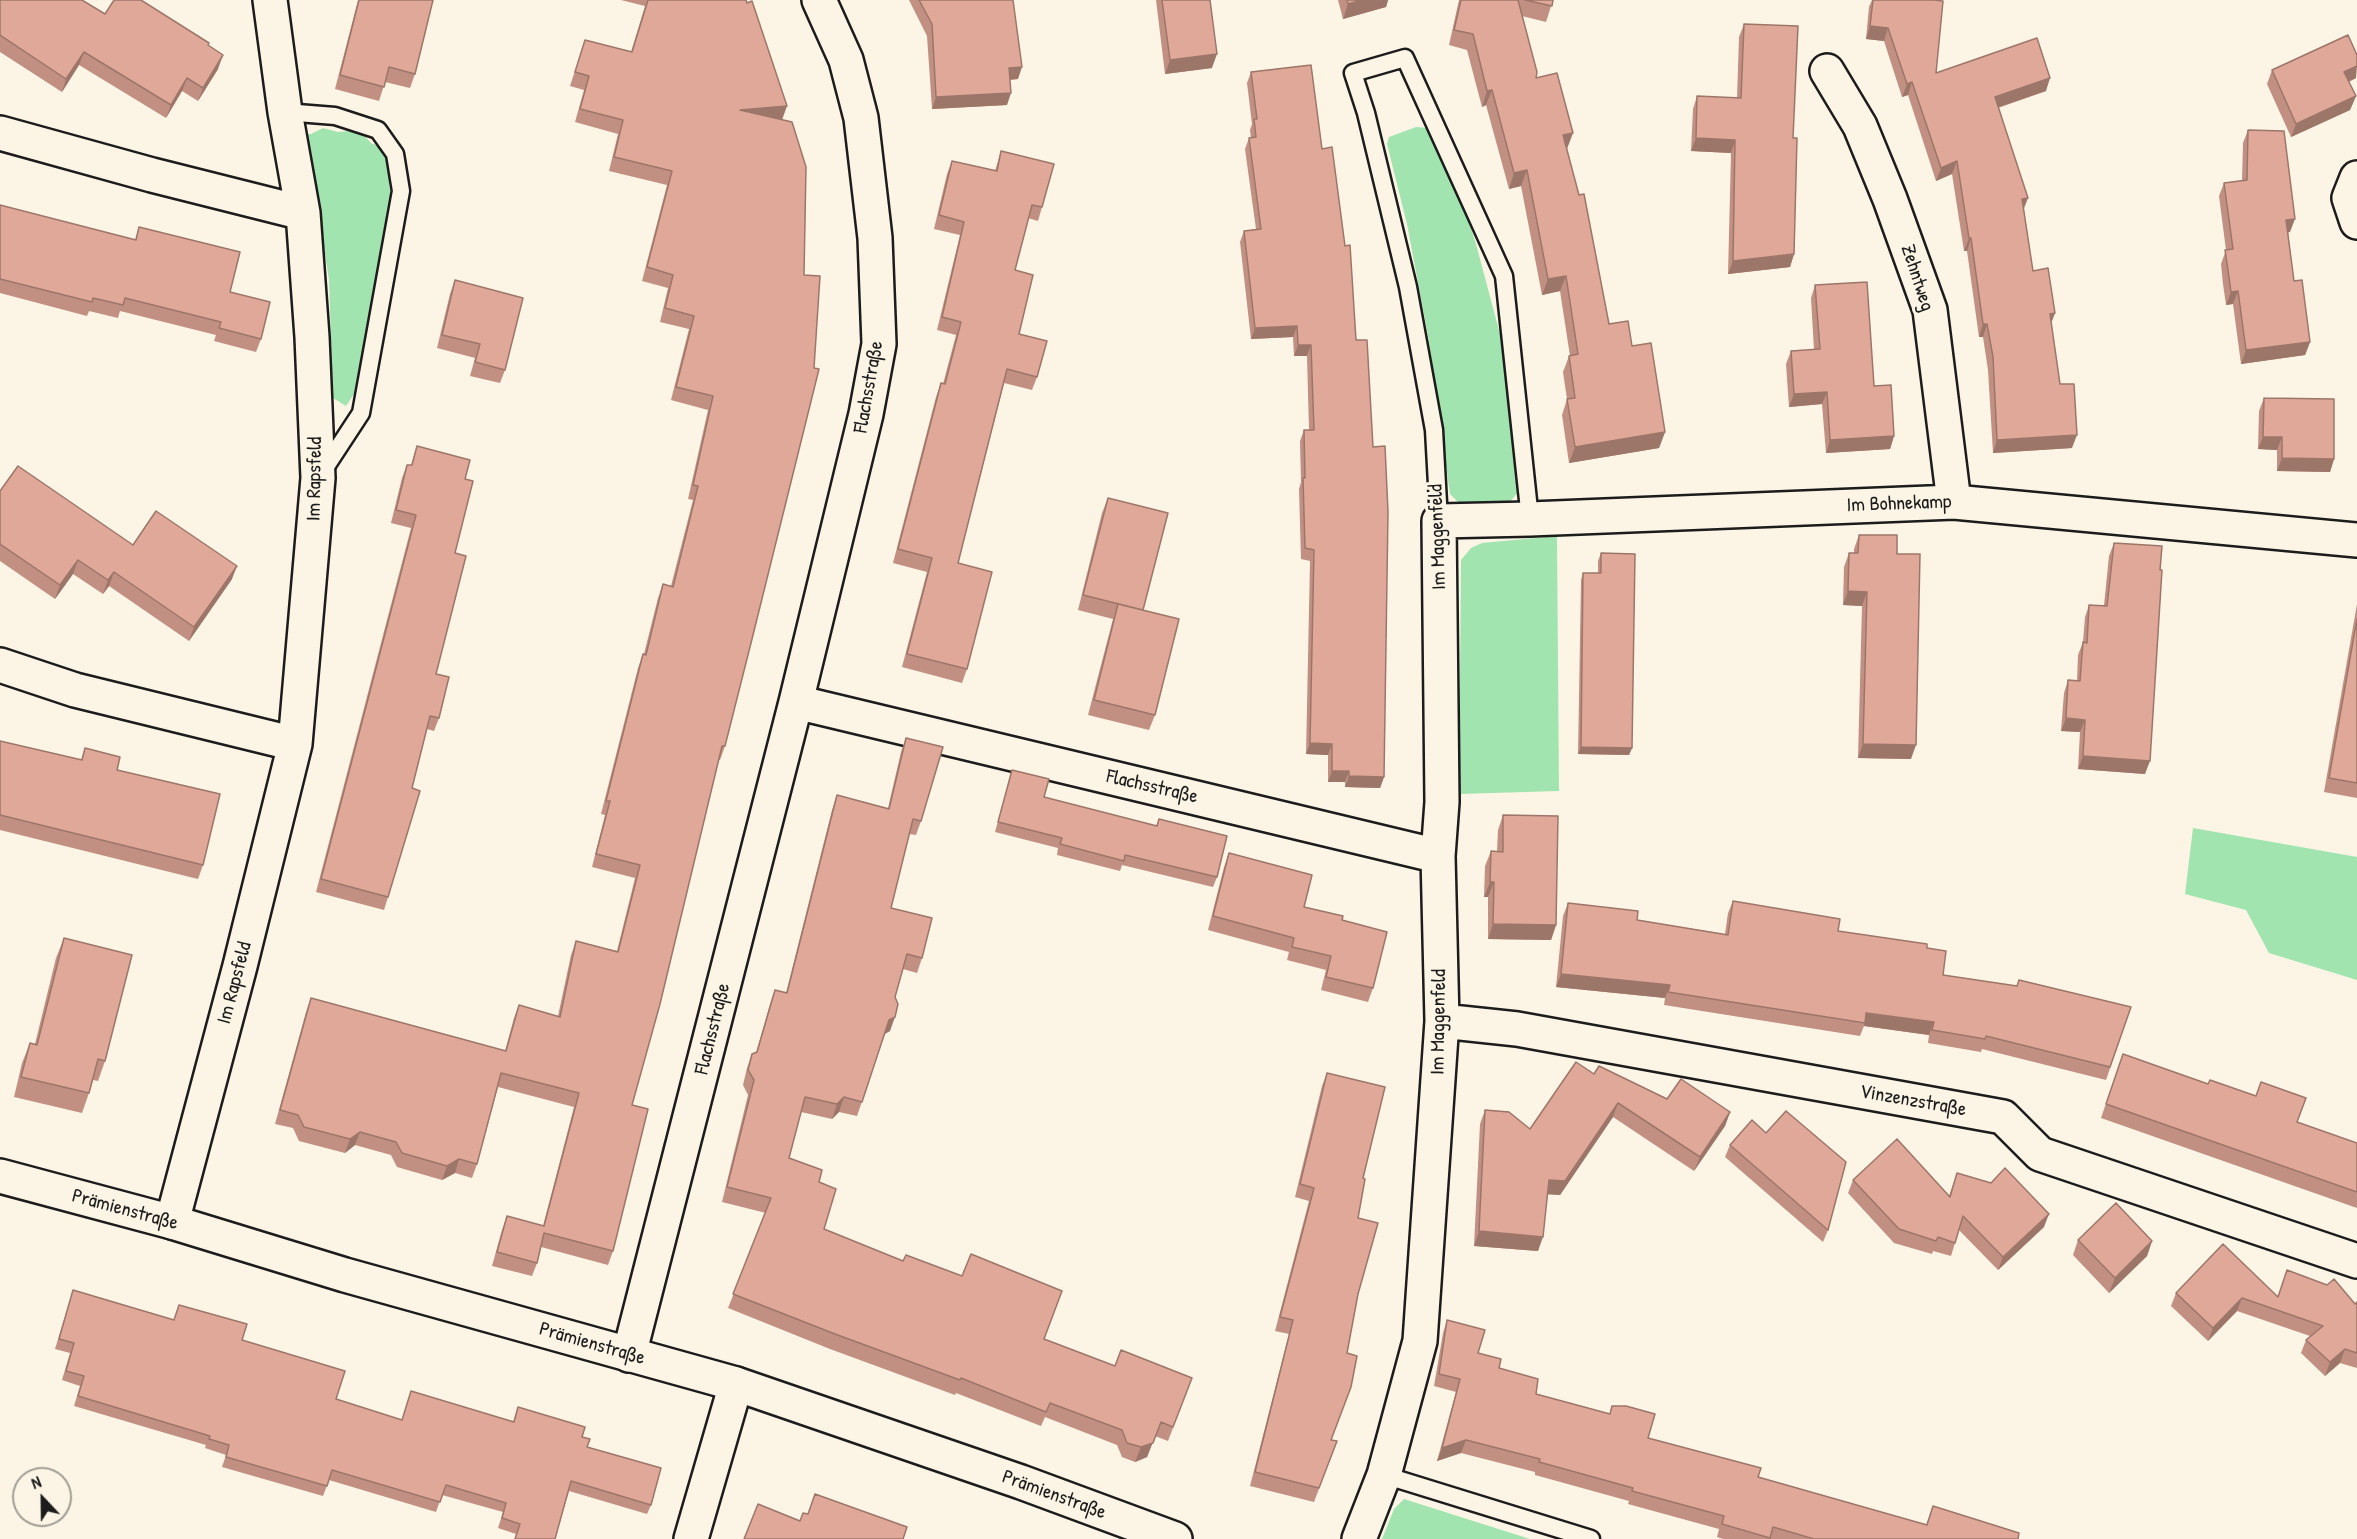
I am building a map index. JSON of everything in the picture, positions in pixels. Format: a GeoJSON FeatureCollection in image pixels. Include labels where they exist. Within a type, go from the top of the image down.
{"type":"FeatureCollection","features":[{"type":"Feature","properties":{"kind":"street","name":"Im Rapsfeld"},"geometry":{"type":"LineString","coordinates":[[172,1222],[237,977],[295,744],[318,478],[312,337],[303,213],[285,112],[270,0]]}},
{"type":"Feature","properties":{"kind":"street","name":"Flachsstraße"},"geometry":{"type":"LineString","coordinates":[[629,1355],[795,702],[866,414],[879,344],[875,238],[861,118],[846,60],[819,0]]}},
{"type":"Feature","properties":{"kind":"street","name":"Zehntweg"},"geometry":{"type":"LineString","coordinates":[[1827,71],[1860,126],[1890,199],[1930,310],[1954,502]]}},
{"type":"Feature","properties":{"kind":"street"},"geometry":{"type":"LineString","coordinates":[[0,133],[152,175],[303,213]]}},
{"type":"Feature","properties":{"kind":"street"},"geometry":{"type":"LineString","coordinates":[[2357,178],[2349,198],[2357,222]]}},
{"type":"Feature","properties":{"kind":"street","name":"Im Bohnekamp"},"geometry":{"type":"LineString","coordinates":[[1439,521],[1954,502],[2357,540]]}},
{"type":"Feature","properties":{"kind":"street","name":"Im Maggenfeld"},"geometry":{"type":"LineString","coordinates":[[1359,1539],[1384,1475],[1420,1341],[1442,1021],[1438,856],[1442,802],[1439,521]]}},
{"type":"Feature","properties":{"kind":"street"},"geometry":{"type":"LineString","coordinates":[[0,665],[75,690],[295,744]]}},
{"type":"Feature","properties":{"kind":"street","name":"Flachsstraße"},"geometry":{"type":"LineString","coordinates":[[795,702],[1438,856]]}},
{"type":"Feature","properties":{"kind":"street","name":"Vinzenzstraße"},"geometry":{"type":"LineString","coordinates":[[1442,1021],[1516,1029],[2003,1117],[2040,1154],[2357,1261]]}},
{"type":"Feature","properties":{"kind":"street","name":"Prämienstraße"},"geometry":{"type":"LineString","coordinates":[[0,1176],[172,1222],[345,1275],[736,1384],[1021,1482],[1175,1539]]}},
{"type":"Feature","properties":{"kind":"street"},"geometry":{"type":"LineString","coordinates":[[691,1539],[736,1384]]}},
{"type":"Feature","properties":{"kind":"lane","name":"Im Maggenfeld"},"geometry":{"type":"LineString","coordinates":[[1439,521],[1434,430],[1408,288],[1366,113],[1353,73],[1406,58],[1504,276],[1530,519]]}},
{"type":"Feature","properties":{"kind":"lane"},"geometry":{"type":"LineString","coordinates":[[285,112],[335,116],[378,130],[395,154],[401,191],[361,413],[318,478]]}},
{"type":"Feature","properties":{"kind":"lane"},"geometry":{"type":"LineString","coordinates":[[1384,1475],[1592,1539]]}},
{"type":"Feature","properties":{"kind":"green space"},"geometry":{"type":"Polygon","coordinates":[[[1416,127],[1428,128],[1460,194],[1500,334],[1519,491],[1510,502],[1489,505],[1460,504],[1450,494],[1428,336],[1407,224],[1387,144],[1389,137],[1416,127]]]}},
{"type":"Feature","properties":{"kind":"green space"},"geometry":{"type":"Polygon","coordinates":[[[323,128],[338,132],[359,130],[371,143],[378,146],[390,167],[391,194],[371,304],[354,394],[346,406],[333,398],[329,280],[319,214],[301,134],[311,134],[323,128]]]}},
{"type":"Feature","properties":{"kind":"green space"},"geometry":{"type":"Polygon","coordinates":[[[1557,536],[1559,791],[1459,794],[1461,560],[1471,548],[1482,543],[1557,536]]]}},
{"type":"Feature","properties":{"kind":"green space"},"geometry":{"type":"Polygon","coordinates":[[[2193,828],[2357,857],[2357,980],[2269,953],[2246,910],[2185,894],[2193,828]]]}},
{"type":"Feature","properties":{"kind":"green space"},"geometry":{"type":"Polygon","coordinates":[[[1404,1499],[1530,1539],[1382,1539],[1394,1509],[1404,1499]]]}},
{"type":"Feature","properties":{"kind":"building"},"geometry":{"type":"Polygon","coordinates":[[[0,0],[82,0],[105,14],[114,0],[141,0],[209,43],[208,45],[223,55],[203,88],[187,78],[171,105],[84,52],[66,79],[0,35],[0,0]]]}},
{"type":"Feature","properties":{"kind":"building"},"geometry":{"type":"Polygon","coordinates":[[[359,0],[433,0],[415,74],[389,67],[384,87],[340,75],[359,0]]]}},
{"type":"Feature","properties":{"kind":"building"},"geometry":{"type":"Polygon","coordinates":[[[648,0],[746,0],[747,3],[752,1],[787,106],[740,110],[792,122],[806,167],[804,275],[820,276],[814,368],[819,369],[725,746],[722,746],[660,1004],[632,1105],[648,1109],[613,1251],[544,1233],[537,1263],[497,1252],[507,1216],[544,1226],[579,1093],[501,1073],[477,1164],[459,1159],[447,1166],[402,1153],[396,1142],[360,1132],[350,1139],[304,1127],[298,1115],[280,1110],[311,998],[506,1051],[519,1005],[560,1017],[576,941],[618,952],[640,865],[596,854],[610,801],[606,801],[663,584],[673,587],[698,486],[693,485],[713,396],[676,387],[694,316],[665,308],[673,275],[647,267],[672,171],[614,157],[623,120],[580,109],[589,76],[575,72],[585,40],[632,52],[648,0]]]}},
{"type":"Feature","properties":{"kind":"building"},"geometry":{"type":"Polygon","coordinates":[[[919,0],[1013,0],[1022,67],[1009,68],[1011,93],[936,97],[932,24],[919,0]]]}},
{"type":"Feature","properties":{"kind":"building"},"geometry":{"type":"Polygon","coordinates":[[[1162,0],[1210,0],[1217,54],[1170,60],[1162,0]]]}},
{"type":"Feature","properties":{"kind":"building"},"geometry":{"type":"Polygon","coordinates":[[[1347,0],[1362,0],[1348,4],[1347,0]]]}},
{"type":"Feature","properties":{"kind":"building"},"geometry":{"type":"Polygon","coordinates":[[[1461,0],[1518,0],[1537,72],[1536,78],[1557,73],[1573,133],[1563,135],[1579,195],[1584,194],[1609,324],[1628,321],[1632,346],[1651,343],[1665,432],[1575,447],[1567,399],[1575,398],[1569,356],[1578,354],[1566,276],[1548,279],[1527,170],[1514,173],[1492,90],[1487,91],[1473,34],[1454,30],[1461,0]]]}},
{"type":"Feature","properties":{"kind":"building"},"geometry":{"type":"Polygon","coordinates":[[[1525,0],[1553,0],[1552,6],[1525,0]]]}},
{"type":"Feature","properties":{"kind":"building"},"geometry":{"type":"Polygon","coordinates":[[[1873,0],[1943,1],[1936,73],[2037,38],[2050,78],[1995,97],[2028,198],[2022,199],[2033,271],[2048,268],[2055,313],[2050,314],[2060,384],[2074,384],[2077,435],[1997,440],[1993,357],[1987,324],[1983,324],[1957,161],[1941,168],[1912,82],[1907,84],[1888,28],[1870,26],[1873,0]]]}},
{"type":"Feature","properties":{"kind":"building"},"geometry":{"type":"Polygon","coordinates":[[[1744,24],[1798,26],[1793,138],[1797,138],[1794,254],[1733,261],[1735,140],[1696,138],[1697,96],[1741,98],[1744,24]]]}},
{"type":"Feature","properties":{"kind":"building"},"geometry":{"type":"Polygon","coordinates":[[[2348,35],[2357,55],[2357,66],[2344,72],[2356,96],[2296,124],[2272,70],[2348,35]]]}},
{"type":"Feature","properties":{"kind":"building"},"geometry":{"type":"Polygon","coordinates":[[[1311,65],[1322,149],[1332,147],[1345,246],[1350,245],[1356,340],[1367,340],[1373,447],[1385,446],[1388,512],[1384,777],[1349,776],[1349,771],[1332,771],[1332,744],[1310,743],[1314,550],[1305,548],[1303,478],[1305,478],[1304,430],[1314,430],[1311,345],[1298,345],[1297,326],[1255,328],[1244,231],[1261,229],[1249,138],[1256,137],[1254,119],[1257,119],[1251,72],[1311,65]]]}},
{"type":"Feature","properties":{"kind":"building"},"geometry":{"type":"Polygon","coordinates":[[[2248,130],[2284,131],[2295,219],[2286,220],[2294,281],[2302,280],[2310,342],[2246,350],[2238,291],[2231,292],[2225,250],[2233,249],[2224,183],[2247,180],[2248,130]]]}},
{"type":"Feature","properties":{"kind":"building"},"geometry":{"type":"Polygon","coordinates":[[[1001,151],[1054,164],[1042,207],[1032,205],[1015,270],[1033,275],[1019,334],[1047,341],[1037,377],[1007,369],[958,563],[992,572],[967,669],[907,654],[932,558],[898,549],[941,383],[945,384],[961,322],[942,317],[964,222],[939,215],[952,161],[997,171],[1001,151]]]}},
{"type":"Feature","properties":{"kind":"building"},"geometry":{"type":"Polygon","coordinates":[[[0,205],[136,240],[139,227],[240,252],[230,292],[270,302],[261,339],[219,328],[221,322],[125,298],[123,305],[93,298],[92,302],[0,279],[0,205]]]}},
{"type":"Feature","properties":{"kind":"building"},"geometry":{"type":"Polygon","coordinates":[[[455,280],[523,298],[505,370],[475,362],[480,344],[442,335],[455,280]]]}},
{"type":"Feature","properties":{"kind":"building"},"geometry":{"type":"Polygon","coordinates":[[[1867,282],[1874,386],[1891,385],[1894,436],[1830,440],[1827,392],[1794,394],[1791,351],[1820,349],[1815,285],[1867,282]]]}},
{"type":"Feature","properties":{"kind":"building"},"geometry":{"type":"Polygon","coordinates":[[[2264,398],[2334,399],[2334,459],[2282,458],[2282,437],[2263,437],[2264,398]]]}},
{"type":"Feature","properties":{"kind":"building"},"geometry":{"type":"Polygon","coordinates":[[[417,446],[470,460],[465,479],[473,481],[455,553],[466,556],[436,674],[449,677],[439,718],[430,716],[412,788],[420,791],[388,897],[321,879],[416,515],[396,510],[407,465],[412,465],[417,446]]]}},
{"type":"Feature","properties":{"kind":"building"},"geometry":{"type":"Polygon","coordinates":[[[18,466],[133,545],[156,511],[237,566],[194,627],[114,572],[108,580],[78,560],[60,585],[0,544],[0,491],[18,466]]]}},
{"type":"Feature","properties":{"kind":"building"},"geometry":{"type":"Polygon","coordinates":[[[1108,498],[1168,513],[1143,610],[1083,595],[1108,498]]]}},
{"type":"Feature","properties":{"kind":"building"},"geometry":{"type":"Polygon","coordinates":[[[1859,535],[1897,535],[1897,554],[1920,554],[1916,745],[1863,744],[1867,592],[1848,591],[1849,553],[1858,553],[1859,535]]]}},
{"type":"Feature","properties":{"kind":"building"},"geometry":{"type":"Polygon","coordinates":[[[2114,543],[2162,546],[2150,761],[2083,756],[2085,720],[2066,718],[2068,680],[2080,681],[2083,642],[2087,643],[2089,605],[2107,606],[2114,543]]]}},
{"type":"Feature","properties":{"kind":"building"},"geometry":{"type":"Polygon","coordinates":[[[1601,553],[1635,554],[1632,748],[1581,747],[1583,573],[1601,573],[1601,553]]]}},
{"type":"Feature","properties":{"kind":"building"},"geometry":{"type":"Polygon","coordinates":[[[1118,604],[1179,619],[1155,715],[1094,700],[1118,604]]]}},
{"type":"Feature","properties":{"kind":"building"},"geometry":{"type":"Polygon","coordinates":[[[2357,619],[2357,783],[2329,778],[2357,619]]]}},
{"type":"Feature","properties":{"kind":"building"},"geometry":{"type":"Polygon","coordinates":[[[906,738],[943,747],[921,821],[913,819],[891,908],[932,918],[922,958],[907,954],[895,997],[898,1004],[895,1017],[889,1020],[862,1102],[844,1097],[837,1104],[805,1097],[789,1158],[822,1170],[819,1182],[836,1189],[824,1229],[903,1261],[906,1255],[962,1276],[971,1254],[1062,1291],[1044,1339],[1115,1366],[1121,1350],[1192,1378],[1173,1427],[1161,1422],[1153,1443],[1141,1447],[1127,1443],[1122,1430],[1050,1403],[1046,1412],[961,1378],[960,1380],[835,1334],[733,1294],[771,1198],[727,1187],[754,1080],[748,1070],[752,1054],[757,1052],[775,990],[787,993],[837,795],[889,809],[906,738]]]}},
{"type":"Feature","properties":{"kind":"building"},"geometry":{"type":"Polygon","coordinates":[[[0,741],[82,760],[85,748],[120,757],[117,770],[220,794],[203,865],[0,815],[0,741]]]}},
{"type":"Feature","properties":{"kind":"building"},"geometry":{"type":"Polygon","coordinates":[[[1012,770],[1049,779],[1044,797],[1157,826],[1159,819],[1227,836],[1217,877],[1125,855],[1124,861],[1060,844],[1062,838],[998,822],[1012,770]]]}},
{"type":"Feature","properties":{"kind":"building"},"geometry":{"type":"Polygon","coordinates":[[[1503,815],[1558,816],[1556,925],[1493,924],[1494,882],[1490,882],[1491,851],[1503,852],[1503,815]]]}},
{"type":"Feature","properties":{"kind":"building"},"geometry":{"type":"Polygon","coordinates":[[[1229,853],[1312,875],[1304,907],[1343,916],[1342,920],[1387,932],[1373,988],[1326,977],[1331,956],[1292,947],[1294,938],[1213,916],[1229,853]]]}},
{"type":"Feature","properties":{"kind":"building"},"geometry":{"type":"Polygon","coordinates":[[[1733,901],[1840,919],[1838,931],[1927,944],[1927,948],[1946,951],[1943,975],[2017,986],[2019,980],[2131,1007],[2110,1067],[1986,1036],[1985,1039],[1932,1030],[1934,1022],[1866,1013],[1865,1023],[1668,992],[1670,985],[1561,974],[1568,903],[1638,911],[1637,920],[1728,935],[1733,901]]]}},
{"type":"Feature","properties":{"kind":"building"},"geometry":{"type":"Polygon","coordinates":[[[64,938],[132,955],[105,1061],[98,1059],[89,1093],[21,1077],[30,1043],[37,1045],[64,938]]]}},
{"type":"Feature","properties":{"kind":"building"},"geometry":{"type":"Polygon","coordinates":[[[2123,1054],[2208,1084],[2210,1080],[2256,1096],[2261,1082],[2306,1098],[2297,1122],[2357,1143],[2357,1192],[2106,1104],[2123,1054]]]}},
{"type":"Feature","properties":{"kind":"building"},"geometry":{"type":"Polygon","coordinates":[[[1576,1062],[1594,1074],[1599,1066],[1667,1099],[1681,1079],[1730,1112],[1700,1157],[1618,1103],[1565,1181],[1549,1180],[1543,1237],[1479,1231],[1485,1110],[1509,1112],[1530,1129],[1576,1062]]]}},
{"type":"Feature","properties":{"kind":"building"},"geometry":{"type":"Polygon","coordinates":[[[1327,1073],[1385,1087],[1363,1178],[1365,1179],[1358,1218],[1378,1223],[1358,1294],[1347,1353],[1357,1356],[1351,1387],[1331,1440],[1337,1441],[1319,1488],[1255,1472],[1293,1320],[1280,1317],[1314,1188],[1300,1184],[1327,1073]]]}},
{"type":"Feature","properties":{"kind":"building"},"geometry":{"type":"Polygon","coordinates":[[[1786,1111],[1846,1162],[1828,1230],[1730,1145],[1752,1120],[1766,1133],[1786,1111]]]}},
{"type":"Feature","properties":{"kind":"building"},"geometry":{"type":"Polygon","coordinates":[[[1897,1139],[1950,1197],[1957,1173],[1991,1183],[2005,1168],[2049,1214],[2003,1257],[1963,1216],[1955,1243],[1938,1237],[1936,1241],[1899,1229],[1853,1180],[1897,1139]]]}},
{"type":"Feature","properties":{"kind":"building"},"geometry":{"type":"Polygon","coordinates":[[[2116,1203],[2152,1241],[2115,1278],[2078,1240],[2116,1203]]]}},
{"type":"Feature","properties":{"kind":"building"},"geometry":{"type":"Polygon","coordinates":[[[2223,1244],[2278,1297],[2287,1270],[2327,1285],[2334,1279],[2355,1304],[2357,1302],[2357,1353],[2345,1349],[2330,1362],[2306,1340],[2323,1326],[2242,1298],[2213,1328],[2176,1293],[2223,1244]]]}},
{"type":"Feature","properties":{"kind":"building"},"geometry":{"type":"Polygon","coordinates":[[[73,1290],[174,1320],[179,1305],[247,1324],[242,1340],[345,1371],[336,1399],[402,1420],[411,1391],[514,1422],[518,1407],[585,1427],[582,1437],[590,1439],[587,1447],[661,1468],[651,1505],[571,1481],[555,1539],[515,1539],[520,1524],[502,1518],[506,1503],[446,1485],[440,1502],[332,1470],[327,1486],[226,1457],[229,1445],[209,1439],[210,1436],[78,1396],[84,1376],[66,1371],[74,1343],[59,1339],[73,1290]]]}},
{"type":"Feature","properties":{"kind":"building"},"geometry":{"type":"Polygon","coordinates":[[[1447,1320],[1485,1330],[1478,1353],[1501,1359],[1499,1368],[1538,1379],[1536,1394],[1610,1414],[1612,1406],[1626,1406],[1655,1414],[1648,1438],[1761,1468],[1758,1477],[1927,1525],[1933,1506],[2019,1533],[2018,1539],[1814,1539],[1773,1527],[1770,1538],[1722,1524],[1724,1516],[1632,1491],[1633,1488],[1539,1462],[1540,1459],[1466,1440],[1442,1448],[1460,1379],[1439,1374],[1447,1320]]]}},
{"type":"Feature","properties":{"kind":"building"},"geometry":{"type":"Polygon","coordinates":[[[815,1494],[907,1527],[903,1539],[744,1539],[758,1504],[800,1521],[803,1513],[808,1514],[815,1494]]]}}]}
